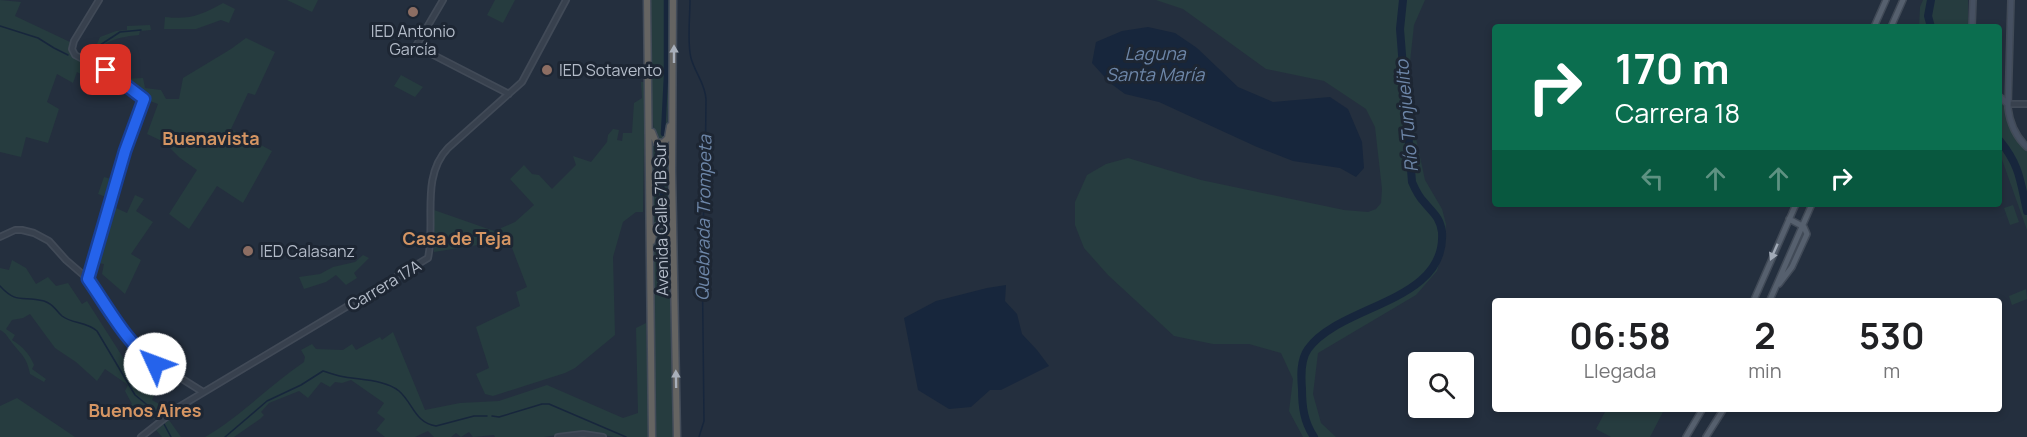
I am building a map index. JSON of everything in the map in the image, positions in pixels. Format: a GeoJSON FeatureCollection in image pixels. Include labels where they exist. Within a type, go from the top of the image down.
{"type":"FeatureCollection","features":[{"type":"Feature","properties":{"kind":"highway","name":"Avenida Calle 71B Sur"},"geometry":{"type":"LineString","coordinates":[[647,0],[651,437]]}},
{"type":"Feature","properties":{"kind":"highway","name":"Avenida Calle 71B Sur"},"geometry":{"type":"LineString","coordinates":[[673,0],[672,171],[677,437]]}},
{"type":"Feature","properties":{"kind":"highway"},"geometry":{"type":"LineString","coordinates":[[648,108],[652,134],[654,140],[660,144],[668,138],[673,107]]}},
{"type":"Feature","properties":{"kind":"highway"},"geometry":{"type":"LineString","coordinates":[[649,261],[653,231],[658,224],[663,224],[670,231],[675,266]]}},
{"type":"Feature","properties":{"kind":"main road"},"geometry":{"type":"LineString","coordinates":[[1875,24],[1886,0]]}},
{"type":"Feature","properties":{"kind":"main road"},"geometry":{"type":"LineString","coordinates":[[1892,24],[1903,0]]}},
{"type":"Feature","properties":{"kind":"main road"},"geometry":{"type":"LineString","coordinates":[[1972,24],[1973,0]]}},
{"type":"Feature","properties":{"kind":"main road"},"geometry":{"type":"LineString","coordinates":[[2011,0],[2008,104],[2011,123],[2019,139],[2027,147]]}},
{"type":"Feature","properties":{"kind":"main road"},"geometry":{"type":"LineString","coordinates":[[2002,99],[2008,104]]}},
{"type":"Feature","properties":{"kind":"main road"},"geometry":{"type":"LineString","coordinates":[[1756,298],[1794,207]]}},
{"type":"Feature","properties":{"kind":"main road"},"geometry":{"type":"LineString","coordinates":[[1802,226],[1811,207]]}},
{"type":"Feature","properties":{"kind":"main road"},"geometry":{"type":"LineString","coordinates":[[1771,298],[1792,267],[1807,231],[1788,219]]}},
{"type":"Feature","properties":{"kind":"main road"},"geometry":{"type":"LineString","coordinates":[[1686,437],[1701,412]]}},
{"type":"Feature","properties":{"kind":"main road"},"geometry":{"type":"LineString","coordinates":[[1706,437],[1722,412]]}},
{"type":"Feature","properties":{"kind":"street"},"geometry":{"type":"LineString","coordinates":[[88,279],[125,151],[144,99],[124,86],[110,73],[76,56],[72,49],[74,41],[99,0]]}},
{"type":"Feature","properties":{"kind":"street"},"geometry":{"type":"LineString","coordinates":[[443,0],[416,46],[509,94]]}},
{"type":"Feature","properties":{"kind":"street","name":"Carrera 17A"},"geometry":{"type":"LineString","coordinates":[[141,437],[161,420],[203,392],[428,258],[431,195],[440,160],[448,148],[525,77],[566,0]]}},
{"type":"Feature","properties":{"kind":"street"},"geometry":{"type":"LineString","coordinates":[[2008,104],[2027,104]]}},
{"type":"Feature","properties":{"kind":"street"},"geometry":{"type":"LineString","coordinates":[[0,237],[19,230],[34,233],[49,241],[88,279],[144,355],[203,392]]}},
{"type":"Feature","properties":{"kind":"street"},"geometry":{"type":"LineString","coordinates":[[558,437],[583,434],[603,437]]}},
{"type":"Feature","properties":{"kind":"green space"},"geometry":{"type":"Polygon","coordinates":[[[0,0],[21,2],[15,16],[70,42],[73,54],[77,58],[104,72],[99,84],[77,72],[73,83],[57,74],[47,102],[59,109],[48,143],[26,137],[21,157],[0,152],[0,0]]]}},
{"type":"Feature","properties":{"kind":"green space"},"geometry":{"type":"Polygon","coordinates":[[[287,0],[318,0],[312,12],[287,0]]]}},
{"type":"Feature","properties":{"kind":"green space"},"geometry":{"type":"Polygon","coordinates":[[[495,0],[515,0],[503,23],[487,15],[495,0]]]}},
{"type":"Feature","properties":{"kind":"green space"},"geometry":{"type":"Polygon","coordinates":[[[651,0],[670,0],[671,91],[667,134],[663,141],[658,141],[654,136],[651,0]]]}},
{"type":"Feature","properties":{"kind":"green space"},"geometry":{"type":"Polygon","coordinates":[[[1156,0],[1425,0],[1414,25],[1410,62],[1411,96],[1414,129],[1425,180],[1442,209],[1446,224],[1444,245],[1437,271],[1416,295],[1318,353],[1313,394],[1321,423],[1336,437],[1303,437],[1289,411],[1293,379],[1281,353],[1249,344],[1213,344],[1174,336],[1108,275],[1084,248],[1075,225],[1075,202],[1087,175],[1106,164],[1128,158],[1201,180],[1344,210],[1368,212],[1376,209],[1381,203],[1382,189],[1375,127],[1366,109],[1324,81],[1266,69],[1183,9],[1156,0]]]}},
{"type":"Feature","properties":{"kind":"green space"},"geometry":{"type":"Polygon","coordinates":[[[1923,0],[1968,0],[1968,24],[1919,24],[1920,7],[1923,0]]]}},
{"type":"Feature","properties":{"kind":"green space"},"geometry":{"type":"Polygon","coordinates":[[[223,3],[235,9],[229,23],[221,20],[196,29],[164,29],[165,17],[195,16],[223,3]]]}},
{"type":"Feature","properties":{"kind":"green space"},"geometry":{"type":"Polygon","coordinates":[[[150,25],[151,30],[140,31],[139,35],[113,40],[91,56],[84,56],[90,45],[97,44],[100,37],[127,30],[127,26],[150,25]]]}},
{"type":"Feature","properties":{"kind":"green space"},"geometry":{"type":"Polygon","coordinates":[[[246,38],[275,52],[255,95],[248,93],[231,129],[272,151],[243,203],[217,186],[189,229],[169,214],[197,170],[180,158],[164,142],[147,134],[158,104],[147,100],[147,95],[127,85],[121,79],[143,78],[145,88],[161,90],[166,99],[179,99],[183,78],[246,38]]]}},
{"type":"Feature","properties":{"kind":"green space"},"geometry":{"type":"Polygon","coordinates":[[[401,75],[423,87],[415,97],[394,86],[401,75]]]}},
{"type":"Feature","properties":{"kind":"green space"},"geometry":{"type":"Polygon","coordinates":[[[641,82],[645,82],[643,212],[636,212],[623,222],[613,257],[615,335],[575,368],[565,373],[493,396],[485,394],[476,374],[489,368],[476,327],[520,306],[516,292],[527,287],[509,240],[497,242],[501,228],[515,222],[534,205],[510,179],[524,165],[532,174],[539,175],[552,189],[576,165],[573,156],[591,162],[607,142],[608,135],[613,129],[619,130],[617,140],[622,141],[623,133],[632,133],[634,103],[642,98],[641,82]]]}},
{"type":"Feature","properties":{"kind":"green space"},"geometry":{"type":"Polygon","coordinates":[[[2002,103],[2013,131],[2027,151],[2027,230],[2002,160],[2002,103]]]}},
{"type":"Feature","properties":{"kind":"green space"},"geometry":{"type":"Polygon","coordinates":[[[652,143],[662,147],[669,143],[667,186],[671,224],[659,220],[651,226],[652,143]]]}},
{"type":"Feature","properties":{"kind":"green space"},"geometry":{"type":"Polygon","coordinates":[[[104,177],[115,180],[109,198],[98,194],[104,177]]]}},
{"type":"Feature","properties":{"kind":"green space"},"geometry":{"type":"Polygon","coordinates":[[[135,195],[144,199],[136,211],[153,222],[131,254],[141,260],[125,294],[102,274],[104,264],[98,263],[114,207],[127,213],[135,195]]]}},
{"type":"Feature","properties":{"kind":"green space"},"geometry":{"type":"Polygon","coordinates":[[[2013,205],[2019,222],[2010,225],[2004,208],[2013,205]]]}},
{"type":"Feature","properties":{"kind":"green space"},"geometry":{"type":"Polygon","coordinates":[[[434,210],[494,231],[490,243],[434,252],[434,210]]]}},
{"type":"Feature","properties":{"kind":"green space"},"geometry":{"type":"Polygon","coordinates":[[[661,226],[669,235],[675,437],[655,437],[653,289],[655,234],[661,226]]]}},
{"type":"Feature","properties":{"kind":"green space"},"geometry":{"type":"Polygon","coordinates":[[[363,255],[369,258],[354,273],[357,278],[346,285],[336,275],[326,282],[304,289],[299,277],[320,274],[333,267],[355,262],[363,255]]]}},
{"type":"Feature","properties":{"kind":"green space"},"geometry":{"type":"Polygon","coordinates":[[[12,260],[26,268],[36,284],[48,277],[56,286],[68,283],[82,304],[87,301],[131,370],[156,391],[152,400],[168,409],[157,418],[148,420],[127,407],[132,404],[125,391],[128,385],[105,369],[97,381],[76,362],[55,348],[30,314],[12,320],[6,329],[15,335],[12,340],[30,357],[34,365],[32,369],[46,379],[44,382],[30,374],[23,356],[6,334],[0,330],[0,268],[9,270],[12,260]]]}},
{"type":"Feature","properties":{"kind":"green space"},"geometry":{"type":"Polygon","coordinates":[[[2026,289],[2027,299],[2012,305],[2009,296],[2026,289]]]}},
{"type":"Feature","properties":{"kind":"green space"},"geometry":{"type":"Polygon","coordinates":[[[646,323],[649,437],[614,437],[583,431],[544,437],[495,437],[494,435],[473,437],[469,432],[461,437],[456,433],[451,437],[434,437],[428,431],[415,437],[385,437],[376,430],[385,419],[377,413],[384,403],[351,380],[342,383],[335,382],[330,387],[321,382],[308,398],[299,391],[269,403],[261,412],[264,415],[260,419],[234,437],[205,437],[231,420],[304,362],[305,357],[301,350],[312,344],[316,349],[343,350],[352,344],[356,350],[380,337],[382,340],[393,332],[425,410],[460,403],[499,401],[547,385],[623,418],[638,413],[636,328],[646,323]]]}},
{"type":"Feature","properties":{"kind":"green space"},"geometry":{"type":"Polygon","coordinates":[[[17,398],[75,437],[0,437],[0,406],[17,398]]]}},
{"type":"Feature","properties":{"kind":"green space"},"geometry":{"type":"Polygon","coordinates":[[[1605,412],[1663,412],[1650,437],[1611,437],[1596,429],[1605,412]]]}},
{"type":"Feature","properties":{"kind":"green space"},"geometry":{"type":"Polygon","coordinates":[[[169,420],[181,437],[162,437],[156,430],[169,420]]]}},
{"type":"Feature","properties":{"kind":"water","name":"Laguna Santa María"},"geometry":{"type":"Polygon","coordinates":[[[1148,27],[1175,33],[1197,48],[1238,87],[1273,102],[1330,97],[1348,109],[1362,142],[1364,168],[1356,177],[1340,168],[1293,161],[1159,102],[1125,94],[1110,83],[1092,63],[1096,42],[1122,31],[1148,27]]]}},
{"type":"Feature","properties":{"kind":"water"},"geometry":{"type":"Polygon","coordinates":[[[1006,285],[1005,301],[1017,314],[1022,334],[1049,366],[1001,390],[990,390],[971,407],[949,409],[918,390],[904,318],[936,301],[1006,285]]]}},
{"type":"Feature","properties":{"kind":"waterway"},"geometry":{"type":"LineString","coordinates":[[663,134],[666,0]]}},
{"type":"Feature","properties":{"kind":"waterway","name":"Quebrada Trompeta"},"geometry":{"type":"LineString","coordinates":[[690,0],[690,52],[706,99],[702,239],[704,421],[699,437]]}},
{"type":"Feature","properties":{"kind":"waterway","name":"Río Tunjuelito"},"geometry":{"type":"LineString","coordinates":[[1314,437],[1306,420],[1302,402],[1302,369],[1308,349],[1323,334],[1343,322],[1410,288],[1428,274],[1439,256],[1442,232],[1440,223],[1420,197],[1412,182],[1400,29],[1403,0]]}},
{"type":"Feature","properties":{"kind":"waterway"},"geometry":{"type":"LineString","coordinates":[[1930,24],[1928,16],[1931,0]]}},
{"type":"Feature","properties":{"kind":"waterway"},"geometry":{"type":"LineString","coordinates":[[0,26],[38,38],[68,55]]}},
{"type":"Feature","properties":{"kind":"waterway"},"geometry":{"type":"LineString","coordinates":[[85,55],[120,32],[141,30]]}},
{"type":"Feature","properties":{"kind":"waterway"},"geometry":{"type":"LineString","coordinates":[[2002,144],[2012,158],[2021,182],[2027,211]]}},
{"type":"Feature","properties":{"kind":"waterway"},"geometry":{"type":"LineString","coordinates":[[662,201],[663,149]]}},
{"type":"Feature","properties":{"kind":"waterway"},"geometry":{"type":"LineString","coordinates":[[0,286],[16,298],[44,301],[66,319],[97,331],[135,395],[160,418]]}},
{"type":"Feature","properties":{"kind":"waterway","name":"Quebrada Trompeta"},"geometry":{"type":"LineString","coordinates":[[225,437],[267,401],[301,385],[323,371],[394,387],[423,421],[436,426],[474,416],[487,416]]}},
{"type":"Feature","properties":{"kind":"waterway","name":"Quebrada Trompeta"},"geometry":{"type":"LineString","coordinates":[[492,416],[499,417],[549,404],[626,437]]}},
{"type":"Feature","properties":{"kind":"waterway"},"geometry":{"type":"LineString","coordinates":[[163,422],[171,437]]}},
{"type":"Feature","properties":{"kind":"place","name":"IED Antonio García"},"geometry":{"type":"Point","coordinates":[413,12]}},
{"type":"Feature","properties":{"kind":"place","name":"IED Sotavento"},"geometry":{"type":"Point","coordinates":[547,70]}},
{"type":"Feature","properties":{"kind":"place","name":"IED Calasanz"},"geometry":{"type":"Point","coordinates":[248,251]}},
{"type":"Feature","properties":{"kind":"district","name":"Buenavista"},"geometry":{"type":"Point","coordinates":[211,139]}},
{"type":"Feature","properties":{"kind":"district","name":"Casa de Teja"},"geometry":{"type":"Point","coordinates":[457,239]}},
{"type":"Feature","properties":{"kind":"district","name":"Buenos Aires"},"geometry":{"type":"Point","coordinates":[145,411]}},
{"type":"Feature","properties":{"kind":"route"},"geometry":{"type":"LineString","coordinates":[[106,70],[144,99],[125,151],[88,279],[128,336],[155,364]]}}]}
